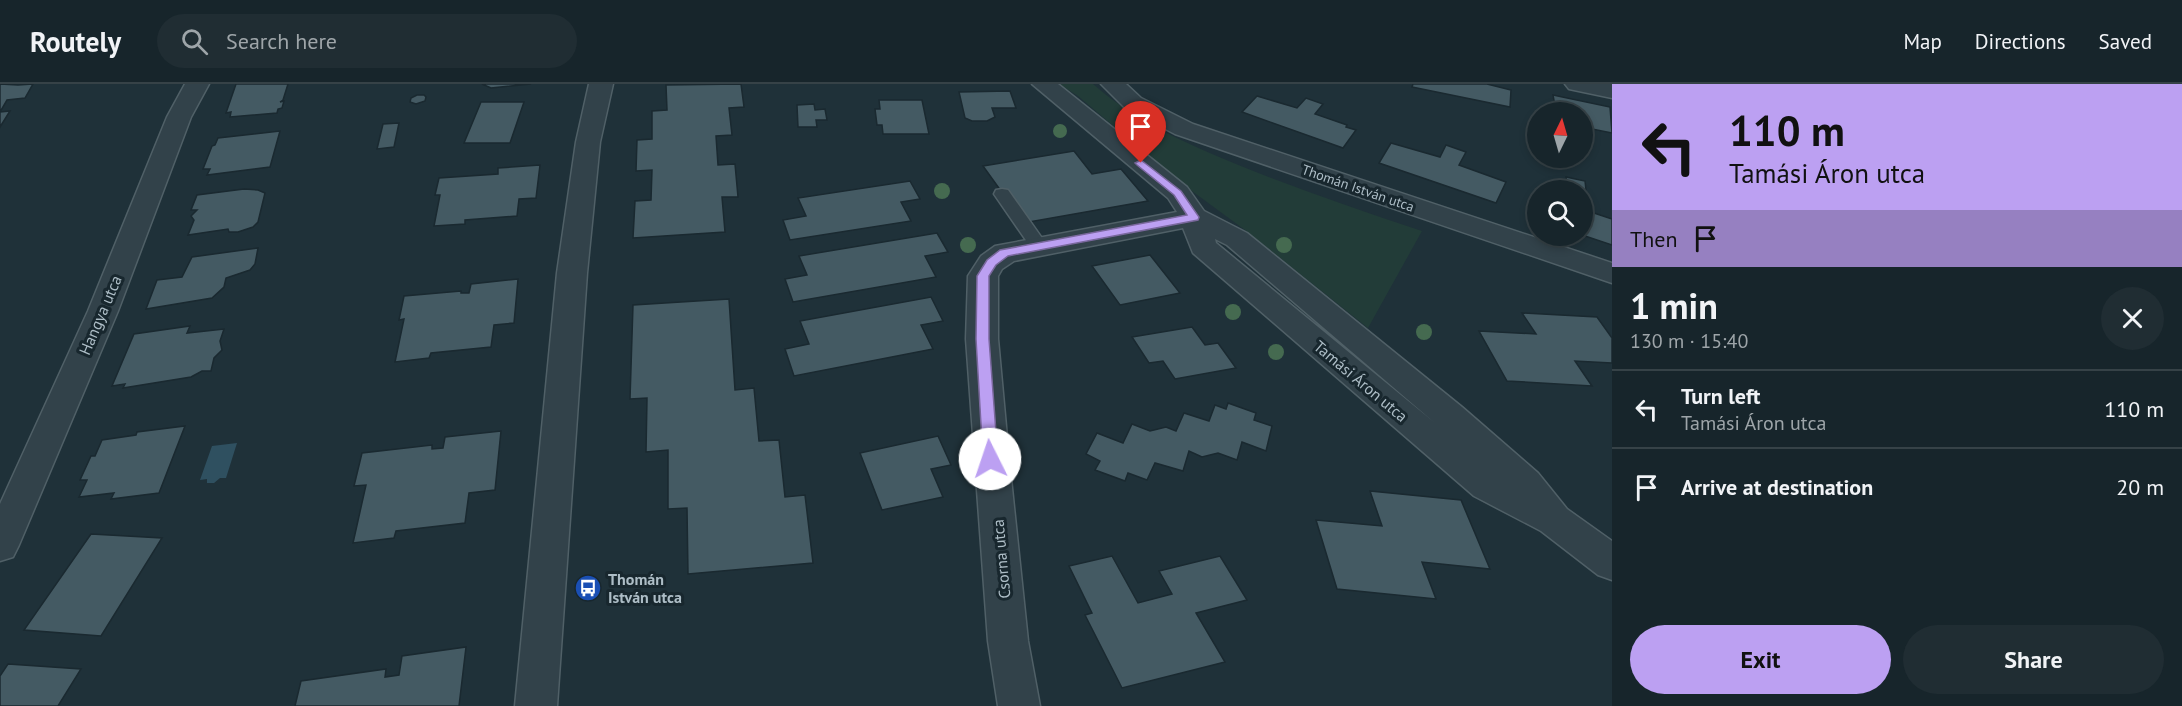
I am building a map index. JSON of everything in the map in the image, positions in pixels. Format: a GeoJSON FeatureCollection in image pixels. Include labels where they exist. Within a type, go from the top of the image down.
{"type":"FeatureCollection","features":[{"type":"Feature","properties":{"kind":"street","name":"Hangya utca"},"geometry":{"type":"LineString","coordinates":[[0,545],[103,311],[179,117],[196,84]]}},
{"type":"Feature","properties":{"kind":"street"},"geometry":{"type":"LineString","coordinates":[[536,706],[572,273],[588,142],[601,84]]}},
{"type":"Feature","properties":{"kind":"street","name":"Tamási Áron utca"},"geometry":{"type":"LineString","coordinates":[[1044,84],[1178,193],[1194,217],[1203,247],[1414,427],[1487,486],[1554,520],[1612,563]]}},
{"type":"Feature","properties":{"kind":"street","name":"Thomán István utca"},"geometry":{"type":"LineString","coordinates":[[1113,84],[1133,102],[1184,129],[1612,273]]}},
{"type":"Feature","properties":{"kind":"street"},"geometry":{"type":"LineString","coordinates":[[1577,84],[1612,91]]}},
{"type":"Feature","properties":{"kind":"street","name":"Csorna utca"},"geometry":{"type":"LineString","coordinates":[[1019,706],[1008,641],[990,459],[982,339],[983,276],[991,262],[1005,253],[1194,217]]}},
{"type":"Feature","properties":{"kind":"lane"},"geometry":{"type":"LineString","coordinates":[[1002,194],[1038,245]]}},
{"type":"Feature","properties":{"kind":"green space"},"geometry":{"type":"Polygon","coordinates":[[[1059,84],[1093,84],[1143,120],[1198,148],[1305,191],[1422,231],[1368,328],[1245,230],[1181,183],[1078,96],[1059,84]]]}},
{"type":"Feature","properties":{"kind":"water"},"geometry":{"type":"Polygon","coordinates":[[[237,443],[226,478],[220,478],[214,483],[207,483],[207,479],[200,480],[212,446],[237,443]]]}},
{"type":"Feature","properties":{"kind":"building"},"geometry":{"type":"Polygon","coordinates":[[[0,84],[33,84],[25,98],[7,100],[0,112],[0,84]]]}},
{"type":"Feature","properties":{"kind":"building"},"geometry":{"type":"Polygon","coordinates":[[[236,84],[288,84],[283,100],[280,102],[284,101],[282,108],[278,109],[277,113],[230,117],[231,112],[226,113],[236,84]]]}},
{"type":"Feature","properties":{"kind":"building"},"geometry":{"type":"Polygon","coordinates":[[[482,84],[531,84],[491,88],[482,84]]]}},
{"type":"Feature","properties":{"kind":"building"},"geometry":{"type":"Polygon","coordinates":[[[741,84],[744,107],[729,108],[732,135],[716,136],[718,165],[735,164],[738,197],[722,197],[725,232],[633,238],[635,201],[651,200],[652,170],[636,171],[637,140],[652,139],[652,111],[667,110],[666,85],[741,84]]]}},
{"type":"Feature","properties":{"kind":"building"},"geometry":{"type":"Polygon","coordinates":[[[1413,84],[1487,84],[1511,90],[1510,107],[1412,87],[1413,84]]]}},
{"type":"Feature","properties":{"kind":"building"},"geometry":{"type":"Polygon","coordinates":[[[1010,91],[1016,108],[992,108],[995,117],[987,121],[972,121],[965,118],[959,92],[1010,91]]]}},
{"type":"Feature","properties":{"kind":"building"},"geometry":{"type":"Polygon","coordinates":[[[424,95],[425,101],[416,104],[410,102],[411,98],[424,95]]]}},
{"type":"Feature","properties":{"kind":"building"},"geometry":{"type":"Polygon","coordinates":[[[1553,95],[1586,102],[1554,102],[1553,95]]]}},
{"type":"Feature","properties":{"kind":"building"},"geometry":{"type":"Polygon","coordinates":[[[1257,96],[1297,108],[1306,98],[1323,104],[1315,114],[1356,130],[1343,148],[1242,112],[1257,96]]]}},
{"type":"Feature","properties":{"kind":"building"},"geometry":{"type":"Polygon","coordinates":[[[879,100],[922,100],[929,134],[883,134],[882,125],[877,125],[875,109],[880,109],[879,100]]]}},
{"type":"Feature","properties":{"kind":"building"},"geometry":{"type":"Polygon","coordinates":[[[481,102],[524,102],[510,143],[464,143],[481,102]]]}},
{"type":"Feature","properties":{"kind":"building"},"geometry":{"type":"Polygon","coordinates":[[[1593,103],[1610,107],[1612,133],[1593,129],[1593,103]]]}},
{"type":"Feature","properties":{"kind":"building"},"geometry":{"type":"Polygon","coordinates":[[[814,104],[815,110],[825,109],[827,120],[816,120],[817,127],[798,127],[797,105],[814,104]]]}},
{"type":"Feature","properties":{"kind":"building"},"geometry":{"type":"Polygon","coordinates":[[[10,111],[0,127],[0,112],[10,111]]]}},
{"type":"Feature","properties":{"kind":"building"},"geometry":{"type":"Polygon","coordinates":[[[399,123],[394,147],[377,149],[383,124],[399,123]]]}},
{"type":"Feature","properties":{"kind":"building"},"geometry":{"type":"Polygon","coordinates":[[[280,131],[270,167],[207,175],[210,169],[203,169],[212,146],[218,138],[280,131]]]}},
{"type":"Feature","properties":{"kind":"building"},"geometry":{"type":"Polygon","coordinates":[[[1391,143],[1440,157],[1446,145],[1466,152],[1459,165],[1506,182],[1496,203],[1379,163],[1391,143]]]}},
{"type":"Feature","properties":{"kind":"building"},"geometry":{"type":"Polygon","coordinates":[[[1074,151],[1092,174],[1121,169],[1148,201],[1029,222],[1001,191],[983,166],[1074,151]]]}},
{"type":"Feature","properties":{"kind":"building"},"geometry":{"type":"Polygon","coordinates":[[[540,165],[536,198],[519,199],[517,216],[465,220],[465,224],[434,226],[440,195],[435,195],[439,178],[498,174],[498,168],[540,165]]]}},
{"type":"Feature","properties":{"kind":"building"},"geometry":{"type":"Polygon","coordinates":[[[910,181],[920,199],[901,202],[911,221],[790,240],[783,220],[806,216],[798,198],[910,181]]]}},
{"type":"Feature","properties":{"kind":"building"},"geometry":{"type":"Polygon","coordinates":[[[244,189],[265,193],[258,222],[253,227],[238,232],[229,232],[228,229],[188,235],[194,220],[191,216],[197,210],[191,210],[197,195],[244,189]]]}},
{"type":"Feature","properties":{"kind":"building"},"geometry":{"type":"Polygon","coordinates":[[[1593,213],[1612,219],[1612,245],[1593,239],[1593,213]]]}},
{"type":"Feature","properties":{"kind":"building"},"geometry":{"type":"Polygon","coordinates":[[[937,233],[948,252],[925,256],[936,277],[793,302],[785,279],[807,275],[799,256],[937,233]]]}},
{"type":"Feature","properties":{"kind":"building"},"geometry":{"type":"Polygon","coordinates":[[[258,248],[255,264],[250,270],[226,278],[224,287],[212,298],[146,309],[157,280],[182,277],[192,257],[258,248]]]}},
{"type":"Feature","properties":{"kind":"building"},"geometry":{"type":"Polygon","coordinates":[[[1150,255],[1180,293],[1120,305],[1092,266],[1150,255]]]}},
{"type":"Feature","properties":{"kind":"building"},"geometry":{"type":"Polygon","coordinates":[[[518,279],[514,323],[494,325],[491,347],[431,353],[429,358],[395,362],[404,319],[399,320],[404,296],[461,291],[461,293],[469,293],[471,284],[518,279]]]}},
{"type":"Feature","properties":{"kind":"building"},"geometry":{"type":"Polygon","coordinates":[[[931,297],[943,321],[921,325],[933,349],[794,376],[785,349],[809,344],[800,321],[931,297]]]}},
{"type":"Feature","properties":{"kind":"building"},"geometry":{"type":"Polygon","coordinates":[[[729,299],[735,390],[754,388],[759,441],[779,440],[785,497],[805,495],[813,563],[688,574],[687,508],[668,509],[668,450],[646,452],[647,398],[630,399],[633,305],[729,299]]]}},
{"type":"Feature","properties":{"kind":"building"},"geometry":{"type":"Polygon","coordinates":[[[1522,313],[1597,317],[1612,338],[1612,363],[1575,361],[1592,386],[1507,381],[1479,331],[1536,334],[1522,313]]]}},
{"type":"Feature","properties":{"kind":"building"},"geometry":{"type":"Polygon","coordinates":[[[190,326],[187,333],[224,329],[220,341],[222,350],[214,358],[211,371],[202,371],[191,377],[123,388],[125,384],[112,386],[134,334],[190,326]]]}},
{"type":"Feature","properties":{"kind":"building"},"geometry":{"type":"Polygon","coordinates":[[[1192,327],[1205,345],[1218,343],[1236,368],[1175,379],[1163,361],[1149,363],[1132,337],[1192,327]]]}},
{"type":"Feature","properties":{"kind":"building"},"geometry":{"type":"Polygon","coordinates":[[[1228,403],[1256,413],[1254,420],[1272,426],[1266,451],[1242,442],[1237,460],[1218,453],[1202,457],[1189,451],[1183,471],[1155,463],[1147,480],[1128,473],[1125,481],[1095,470],[1100,461],[1086,454],[1097,433],[1123,443],[1132,424],[1150,431],[1166,427],[1176,431],[1184,413],[1209,421],[1215,405],[1226,409],[1228,403]]]}},
{"type":"Feature","properties":{"kind":"building"},"geometry":{"type":"Polygon","coordinates":[[[185,426],[159,493],[111,499],[114,493],[79,497],[87,480],[80,480],[91,456],[95,456],[102,440],[136,435],[137,432],[185,426]]]}},
{"type":"Feature","properties":{"kind":"building"},"geometry":{"type":"Polygon","coordinates":[[[501,431],[495,490],[469,493],[465,523],[396,531],[394,538],[353,543],[366,485],[354,486],[362,453],[432,445],[432,449],[443,448],[445,437],[501,431]]]}},
{"type":"Feature","properties":{"kind":"building"},"geometry":{"type":"Polygon","coordinates":[[[938,436],[951,465],[931,469],[943,497],[882,510],[860,453],[938,436]]]}},
{"type":"Feature","properties":{"kind":"building"},"geometry":{"type":"Polygon","coordinates":[[[1370,491],[1461,500],[1490,569],[1422,562],[1436,599],[1337,589],[1316,520],[1382,526],[1370,491]]]}},
{"type":"Feature","properties":{"kind":"building"},"geometry":{"type":"Polygon","coordinates":[[[91,534],[162,538],[101,636],[24,630],[91,534]]]}},
{"type":"Feature","properties":{"kind":"building"},"geometry":{"type":"Polygon","coordinates":[[[1112,556],[1138,603],[1172,594],[1159,571],[1220,556],[1247,600],[1196,613],[1225,662],[1122,688],[1085,615],[1092,613],[1069,566],[1112,556]]]}},
{"type":"Feature","properties":{"kind":"building"},"geometry":{"type":"Polygon","coordinates":[[[466,647],[459,706],[295,706],[301,681],[386,669],[385,677],[399,675],[402,656],[466,647]]]}},
{"type":"Feature","properties":{"kind":"building"},"geometry":{"type":"Polygon","coordinates":[[[8,664],[81,669],[58,706],[0,706],[0,676],[8,664]]]}},
{"type":"Feature","properties":{"kind":"place","name":"Thomán István utca"},"geometry":{"type":"Point","coordinates":[588,588]}},
{"type":"Feature","properties":{"kind":"route"},"geometry":{"type":"LineString","coordinates":[[990,459],[982,339],[983,276],[991,262],[1005,253],[1194,217],[1178,193],[1141,163]]}}]}
